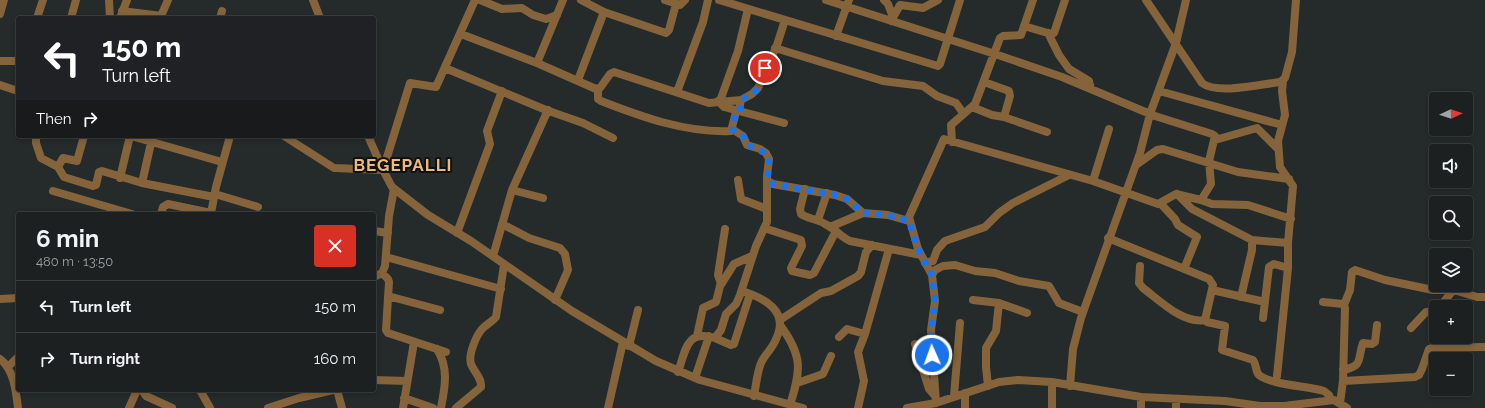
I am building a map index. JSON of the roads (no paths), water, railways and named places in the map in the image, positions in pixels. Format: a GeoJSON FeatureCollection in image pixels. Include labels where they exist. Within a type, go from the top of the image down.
{"type":"FeatureCollection","features":[{"type":"Feature","properties":{"kind":"street"},"geometry":{"type":"LineString","coordinates":[[0,14],[4,0]]}},
{"type":"Feature","properties":{"kind":"street"},"geometry":{"type":"LineString","coordinates":[[38,16],[43,0]]}},
{"type":"Feature","properties":{"kind":"street"},"geometry":{"type":"LineString","coordinates":[[72,16],[76,0]]}},
{"type":"Feature","properties":{"kind":"street"},"geometry":{"type":"LineString","coordinates":[[109,0],[110,16]]}},
{"type":"Feature","properties":{"kind":"street"},"geometry":{"type":"LineString","coordinates":[[127,0],[121,15],[161,16],[168,0]]}},
{"type":"Feature","properties":{"kind":"street"},"geometry":{"type":"LineString","coordinates":[[313,0],[319,16]]}},
{"type":"Feature","properties":{"kind":"street"},"geometry":{"type":"LineString","coordinates":[[383,170],[410,83],[436,87],[475,0]]}},
{"type":"Feature","properties":{"kind":"street"},"geometry":{"type":"LineString","coordinates":[[480,0],[502,9],[522,8],[533,16],[546,19],[556,15]]}},
{"type":"Feature","properties":{"kind":"street"},"geometry":{"type":"LineString","coordinates":[[537,63],[562,0]]}},
{"type":"Feature","properties":{"kind":"street"},"geometry":{"type":"LineString","coordinates":[[581,0],[604,12],[666,33],[669,30],[676,4]]}},
{"type":"Feature","properties":{"kind":"street"},"geometry":{"type":"LineString","coordinates":[[665,0],[676,4],[682,4],[685,0]]}},
{"type":"Feature","properties":{"kind":"street"},"geometry":{"type":"LineString","coordinates":[[677,92],[703,22],[708,0]]}},
{"type":"Feature","properties":{"kind":"street"},"geometry":{"type":"LineString","coordinates":[[719,0],[938,66],[940,64],[960,0]]}},
{"type":"Feature","properties":{"kind":"street"},"geometry":{"type":"LineString","coordinates":[[826,0],[847,4],[995,54],[1091,89],[1150,114],[1212,134],[1215,136],[1215,140],[1209,163],[1211,184],[1201,200]]}},
{"type":"Feature","properties":{"kind":"street"},"geometry":{"type":"LineString","coordinates":[[884,0],[888,4],[892,19]]}},
{"type":"Feature","properties":{"kind":"street"},"geometry":{"type":"LineString","coordinates":[[892,19],[899,5],[910,2],[925,8],[938,0]]}},
{"type":"Feature","properties":{"kind":"street"},"geometry":{"type":"LineString","coordinates":[[952,142],[951,127],[972,107],[984,82],[1001,36],[1021,35],[1033,0]]}},
{"type":"Feature","properties":{"kind":"street"},"geometry":{"type":"LineString","coordinates":[[1024,26],[1052,34],[1055,32],[1065,0]]}},
{"type":"Feature","properties":{"kind":"street"},"geometry":{"type":"LineString","coordinates":[[1146,0],[1202,83],[1209,87],[1241,87],[1283,81]]}},
{"type":"Feature","properties":{"kind":"street"},"geometry":{"type":"LineString","coordinates":[[1070,386],[1073,349],[1083,312],[1108,238],[1136,165],[1150,114],[1176,43],[1186,0]]}},
{"type":"Feature","properties":{"kind":"street"},"geometry":{"type":"LineString","coordinates":[[1277,376],[1288,268],[1288,243],[1293,186],[1289,178],[1280,168],[1278,141],[1284,115],[1282,91],[1283,81],[1289,70],[1292,52],[1296,0]]}},
{"type":"Feature","properties":{"kind":"street"},"geometry":{"type":"LineString","coordinates":[[836,36],[847,4]]}},
{"type":"Feature","properties":{"kind":"street"},"geometry":{"type":"LineString","coordinates":[[719,101],[738,51],[748,9]]}},
{"type":"Feature","properties":{"kind":"street"},"geometry":{"type":"LineString","coordinates":[[578,80],[604,12]]}},
{"type":"Feature","properties":{"kind":"street"},"geometry":{"type":"LineString","coordinates":[[732,129],[730,131],[702,131],[637,115],[600,100],[598,89],[610,74],[614,72],[709,103],[741,100],[752,94],[758,88],[785,20]]}},
{"type":"Feature","properties":{"kind":"street"},"geometry":{"type":"LineString","coordinates":[[1048,33],[1059,55],[1069,69],[1089,81],[1091,89]]}},
{"type":"Feature","properties":{"kind":"street"},"geometry":{"type":"LineString","coordinates":[[461,34],[537,63],[598,89]]}},
{"type":"Feature","properties":{"kind":"street"},"geometry":{"type":"LineString","coordinates":[[775,48],[881,81],[923,86],[937,96],[956,103],[963,114]]}},
{"type":"Feature","properties":{"kind":"street"},"geometry":{"type":"LineString","coordinates":[[0,61],[16,61]]}},
{"type":"Feature","properties":{"kind":"street"},"geometry":{"type":"LineString","coordinates":[[445,68],[583,123],[613,138]]}},
{"type":"Feature","properties":{"kind":"street"},"geometry":{"type":"LineString","coordinates":[[984,82],[1010,91],[1004,117]]}},
{"type":"Feature","properties":{"kind":"street"},"geometry":{"type":"LineString","coordinates":[[0,85],[16,90]]}},
{"type":"Feature","properties":{"kind":"street"},"geometry":{"type":"LineString","coordinates":[[457,233],[490,144],[487,131],[502,91]]}},
{"type":"Feature","properties":{"kind":"street"},"geometry":{"type":"LineString","coordinates":[[1159,91],[1282,125]]}},
{"type":"Feature","properties":{"kind":"street"},"geometry":{"type":"LineString","coordinates":[[732,129],[736,112],[740,110],[741,100]]}},
{"type":"Feature","properties":{"kind":"street"},"geometry":{"type":"LineString","coordinates":[[719,101],[724,106],[784,123]]}},
{"type":"Feature","properties":{"kind":"street"},"geometry":{"type":"LineString","coordinates":[[972,107],[992,115],[1004,117],[1047,132]]}},
{"type":"Feature","properties":{"kind":"street"},"geometry":{"type":"LineString","coordinates":[[493,256],[512,190],[548,110]]}},
{"type":"Feature","properties":{"kind":"street"},"geometry":{"type":"LineString","coordinates":[[1215,140],[1257,128],[1278,149]]}},
{"type":"Feature","properties":{"kind":"street"},"geometry":{"type":"LineString","coordinates":[[695,378],[712,337],[721,330],[726,314],[736,304],[742,291],[752,256],[767,222],[769,159],[766,153],[760,149],[747,145],[743,136],[732,129]]}},
{"type":"Feature","properties":{"kind":"street"},"geometry":{"type":"LineString","coordinates":[[1093,182],[1108,129]]}},
{"type":"Feature","properties":{"kind":"street"},"geometry":{"type":"LineString","coordinates":[[36,138],[36,143],[41,158],[58,166],[64,177],[95,186],[100,171],[120,178],[215,195],[258,207]]}},
{"type":"Feature","properties":{"kind":"street"},"geometry":{"type":"LineString","coordinates":[[58,166],[63,158],[77,161],[83,138]]}},
{"type":"Feature","properties":{"kind":"street"},"geometry":{"type":"LineString","coordinates":[[120,178],[130,138]]}},
{"type":"Feature","properties":{"kind":"street"},"geometry":{"type":"LineString","coordinates":[[136,138],[222,162]]}},
{"type":"Feature","properties":{"kind":"street"},"geometry":{"type":"LineString","coordinates":[[211,212],[222,162],[229,138]]}},
{"type":"Feature","properties":{"kind":"street"},"geometry":{"type":"LineString","coordinates":[[287,138],[334,168],[383,170]]}},
{"type":"Feature","properties":{"kind":"street"},"geometry":{"type":"LineString","coordinates":[[369,138],[383,170],[394,189],[428,215],[493,256],[555,300],[626,344],[678,372],[754,396],[803,408]]}},
{"type":"Feature","properties":{"kind":"street"},"geometry":{"type":"LineString","coordinates":[[1083,312],[1059,303],[1049,286],[1019,281],[995,273],[975,272],[955,265],[943,266],[929,262],[921,255],[909,221],[912,210],[944,139],[1093,182],[1161,204],[1179,226],[1197,237],[1184,270]]}},
{"type":"Feature","properties":{"kind":"street"},"geometry":{"type":"LineString","coordinates":[[142,183],[151,143]]}},
{"type":"Feature","properties":{"kind":"street"},"geometry":{"type":"LineString","coordinates":[[1136,165],[1158,150],[1163,149],[1240,173],[1289,178]]}},
{"type":"Feature","properties":{"kind":"street"},"geometry":{"type":"LineString","coordinates":[[935,402],[931,330],[935,301],[929,262],[936,250],[945,241],[985,227],[1012,203],[1069,175]]}},
{"type":"Feature","properties":{"kind":"street"},"geometry":{"type":"LineString","coordinates":[[738,180],[741,199],[767,209]]}},
{"type":"Feature","properties":{"kind":"street"},"geometry":{"type":"LineString","coordinates":[[768,181],[773,184],[827,193],[847,199],[863,213]]}},
{"type":"Feature","properties":{"kind":"street"},"geometry":{"type":"LineString","coordinates":[[376,276],[382,273],[386,257],[394,189]]}},
{"type":"Feature","properties":{"kind":"street"},"geometry":{"type":"LineString","coordinates":[[805,189],[800,212],[805,216],[818,220],[850,241],[872,244],[921,255]]}},
{"type":"Feature","properties":{"kind":"street"},"geometry":{"type":"LineString","coordinates":[[512,190],[543,198]]}},
{"type":"Feature","properties":{"kind":"street"},"geometry":{"type":"LineString","coordinates":[[53,191],[125,212]]}},
{"type":"Feature","properties":{"kind":"street"},"geometry":{"type":"LineString","coordinates":[[818,220],[827,193]]}},
{"type":"Feature","properties":{"kind":"street"},"geometry":{"type":"LineString","coordinates":[[1161,204],[1176,194],[1212,204],[1248,205],[1291,219]]}},
{"type":"Feature","properties":{"kind":"street"},"geometry":{"type":"LineString","coordinates":[[1176,194],[1192,209],[1252,240],[1288,243]]}},
{"type":"Feature","properties":{"kind":"street"},"geometry":{"type":"LineString","coordinates":[[162,212],[163,206],[168,204],[202,212]]}},
{"type":"Feature","properties":{"kind":"street"},"geometry":{"type":"LineString","coordinates":[[764,228],[802,240],[802,246],[791,268],[792,271],[810,275],[814,273],[833,229],[863,213],[888,215],[909,221]]}},
{"type":"Feature","properties":{"kind":"street"},"geometry":{"type":"LineString","coordinates":[[502,224],[529,238],[560,248],[565,254],[568,270],[555,300]]}},
{"type":"Feature","properties":{"kind":"street"},"geometry":{"type":"LineString","coordinates":[[721,284],[718,275],[725,229]]}},
{"type":"Feature","properties":{"kind":"street"},"geometry":{"type":"LineString","coordinates":[[376,230],[388,232]]}},
{"type":"Feature","properties":{"kind":"street"},"geometry":{"type":"LineString","coordinates":[[1108,238],[1209,279],[1213,285],[1205,320]]}},
{"type":"Feature","properties":{"kind":"street"},"geometry":{"type":"LineString","coordinates":[[1241,297],[1252,250],[1252,240]]}},
{"type":"Feature","properties":{"kind":"street"},"geometry":{"type":"LineString","coordinates":[[754,396],[761,364],[776,341],[780,322],[821,293],[831,291],[858,276],[861,272],[866,252],[872,244]]}},
{"type":"Feature","properties":{"kind":"street"},"geometry":{"type":"LineString","coordinates":[[858,408],[864,381],[858,352],[865,334],[889,249]]}},
{"type":"Feature","properties":{"kind":"street"},"geometry":{"type":"LineString","coordinates":[[697,336],[701,312],[705,306],[716,302],[721,284],[734,264],[752,256]]}},
{"type":"Feature","properties":{"kind":"street"},"geometry":{"type":"LineString","coordinates":[[386,257],[501,289]]}},
{"type":"Feature","properties":{"kind":"street"},"geometry":{"type":"LineString","coordinates":[[1263,318],[1269,267],[1274,264],[1288,268]]}},
{"type":"Feature","properties":{"kind":"street"},"geometry":{"type":"LineString","coordinates":[[456,408],[481,387],[470,356],[482,329],[493,322],[496,316],[504,265]]}},
{"type":"Feature","properties":{"kind":"street"},"geometry":{"type":"LineString","coordinates":[[932,275],[935,270],[943,266]]}},
{"type":"Feature","properties":{"kind":"street"},"geometry":{"type":"LineString","coordinates":[[1140,266],[1140,284],[1144,289],[1183,317],[1195,321],[1205,320],[1207,322],[1225,326],[1222,350],[1254,360],[1258,374],[1284,384],[1324,391],[1329,395],[1331,400]]}},
{"type":"Feature","properties":{"kind":"street"},"geometry":{"type":"LineString","coordinates":[[907,408],[935,402],[999,382],[1018,380],[1052,382],[1141,397],[1225,405],[1282,407],[1311,405],[1331,400],[1344,406],[1344,305],[1350,290],[1352,272],[1354,270],[1385,280],[1429,289]]}},
{"type":"Feature","properties":{"kind":"street"},"geometry":{"type":"LineString","coordinates":[[382,273],[388,279],[386,330],[388,333],[446,352]]}},
{"type":"Feature","properties":{"kind":"street"},"geometry":{"type":"LineString","coordinates":[[1212,290],[1265,302]]}},
{"type":"Feature","properties":{"kind":"street"},"geometry":{"type":"LineString","coordinates":[[742,291],[760,297],[769,304],[776,311],[786,333],[799,364],[792,406]]}},
{"type":"Feature","properties":{"kind":"street"},"geometry":{"type":"LineString","coordinates":[[1461,292],[1485,297]]}},
{"type":"Feature","properties":{"kind":"street"},"geometry":{"type":"LineString","coordinates":[[678,372],[688,342],[697,336],[712,337],[734,344],[750,294]]}},
{"type":"Feature","properties":{"kind":"street"},"geometry":{"type":"LineString","coordinates":[[388,296],[440,310]]}},
{"type":"Feature","properties":{"kind":"street"},"geometry":{"type":"LineString","coordinates":[[0,299],[16,298]]}},
{"type":"Feature","properties":{"kind":"street"},"geometry":{"type":"LineString","coordinates":[[973,300],[999,303],[1027,313]]}},
{"type":"Feature","properties":{"kind":"street"},"geometry":{"type":"LineString","coordinates":[[1323,302],[1344,305]]}},
{"type":"Feature","properties":{"kind":"street"},"geometry":{"type":"LineString","coordinates":[[988,386],[986,367],[987,345],[996,330],[999,303]]}},
{"type":"Feature","properties":{"kind":"street"},"geometry":{"type":"LineString","coordinates":[[608,408],[626,344],[638,310]]}},
{"type":"Feature","properties":{"kind":"street"},"geometry":{"type":"LineString","coordinates":[[1411,328],[1426,312],[1429,312]]}},
{"type":"Feature","properties":{"kind":"street"},"geometry":{"type":"LineString","coordinates":[[954,396],[960,322]]}},
{"type":"Feature","properties":{"kind":"street"},"geometry":{"type":"LineString","coordinates":[[1343,370],[1354,368],[1357,365],[1360,360],[1363,343],[1375,342],[1377,325]]}},
{"type":"Feature","properties":{"kind":"street"},"geometry":{"type":"LineString","coordinates":[[839,337],[847,329],[865,334]]}},
{"type":"Feature","properties":{"kind":"street"},"geometry":{"type":"LineString","coordinates":[[403,408],[414,342]]}},
{"type":"Feature","properties":{"kind":"street"},"geometry":{"type":"LineString","coordinates":[[915,344],[929,389],[935,402]]}},
{"type":"Feature","properties":{"kind":"street"},"geometry":{"type":"LineString","coordinates":[[1343,381],[1415,377],[1419,375],[1429,349],[1485,347]]}},
{"type":"Feature","properties":{"kind":"street"},"geometry":{"type":"LineString","coordinates":[[437,349],[443,359],[445,370],[445,387],[441,408]]}},
{"type":"Feature","properties":{"kind":"street"},"geometry":{"type":"LineString","coordinates":[[797,383],[823,374],[831,356]]}},
{"type":"Feature","properties":{"kind":"street"},"geometry":{"type":"LineString","coordinates":[[0,359],[8,367],[12,375],[18,408]]}},
{"type":"Feature","properties":{"kind":"street"},"geometry":{"type":"LineString","coordinates":[[8,367],[16,359]]}},
{"type":"Feature","properties":{"kind":"street"},"geometry":{"type":"LineString","coordinates":[[376,380],[407,381]]}},
{"type":"Feature","properties":{"kind":"street"},"geometry":{"type":"LineString","coordinates":[[1052,382],[1052,408]]}},
{"type":"Feature","properties":{"kind":"street"},"geometry":{"type":"LineString","coordinates":[[128,408],[136,392]]}},
{"type":"Feature","properties":{"kind":"street"},"geometry":{"type":"LineString","coordinates":[[143,392],[146,396],[172,408]]}},
{"type":"Feature","properties":{"kind":"street"},"geometry":{"type":"LineString","coordinates":[[201,392],[210,408]]}},
{"type":"Feature","properties":{"kind":"street"},"geometry":{"type":"LineString","coordinates":[[268,408],[324,392]]}},
{"type":"Feature","properties":{"kind":"street"},"geometry":{"type":"LineString","coordinates":[[338,392],[342,408]]}},
{"type":"Feature","properties":{"kind":"street"},"geometry":{"type":"LineString","coordinates":[[964,393],[965,408]]}},
{"type":"Feature","properties":{"kind":"street"},"geometry":{"type":"LineString","coordinates":[[1141,397],[1141,408]]}},
{"type":"Feature","properties":{"kind":"street"},"geometry":{"type":"LineString","coordinates":[[404,398],[434,408]]}},
{"type":"Feature","properties":{"kind":"street"},"geometry":{"type":"LineString","coordinates":[[1169,408],[1173,399]]}},
{"type":"Feature","properties":{"kind":"street"},"geometry":{"type":"LineString","coordinates":[[1173,399],[1176,408]]}},
{"type":"Feature","properties":{"kind":"district","name":"BEGEPALLI"},"geometry":{"type":"Point","coordinates":[403,165]}}]}
